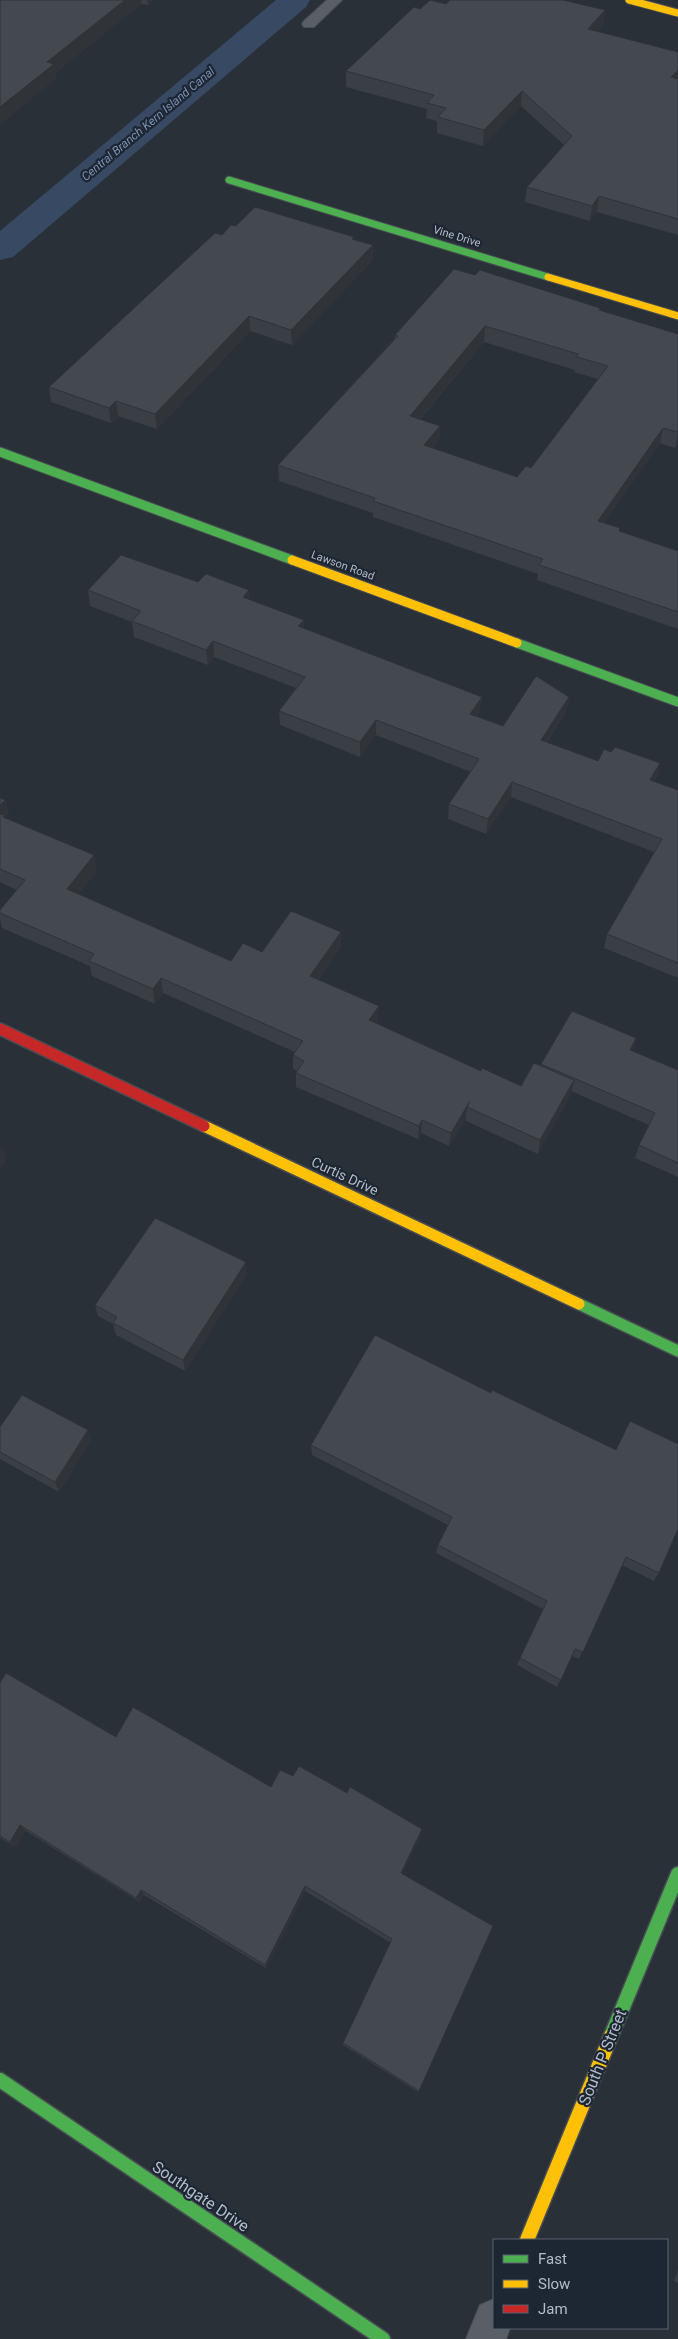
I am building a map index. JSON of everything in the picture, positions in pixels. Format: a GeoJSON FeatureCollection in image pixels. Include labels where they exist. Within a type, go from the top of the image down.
{"type":"FeatureCollection","features":[{"type":"Feature","properties":{"kind":"street"},"geometry":{"type":"LineString","coordinates":[[629,0],[678,12]]}},
{"type":"Feature","properties":{"kind":"street","name":"Vine Drive"},"geometry":{"type":"LineString","coordinates":[[229,180],[678,316]]}},
{"type":"Feature","properties":{"kind":"street","name":"Lawson Road"},"geometry":{"type":"LineString","coordinates":[[0,452],[678,702]]}},
{"type":"Feature","properties":{"kind":"street","name":"Curtis Drive"},"geometry":{"type":"LineString","coordinates":[[0,1029],[678,1351]]}},
{"type":"Feature","properties":{"kind":"street","name":"South P Street"},"geometry":{"type":"LineString","coordinates":[[527,2239],[678,1874]]}},
{"type":"Feature","properties":{"kind":"street","name":"Southgate Drive"},"geometry":{"type":"LineString","coordinates":[[0,2080],[383,2339]]}},
{"type":"Feature","properties":{"kind":"street"},"geometry":{"type":"LineString","coordinates":[[486,2339],[493,2322]]}},
{"type":"Feature","properties":{"kind":"lane"},"geometry":{"type":"LineString","coordinates":[[309,24],[335,0]]}},
{"type":"Feature","properties":{"kind":"building"},"geometry":{"type":"Polygon","coordinates":[[[0,0],[125,0],[47,62],[54,64],[0,107],[0,0]]]}},
{"type":"Feature","properties":{"kind":"building"},"geometry":{"type":"Polygon","coordinates":[[[430,0],[446,4],[450,0],[563,0],[605,10],[588,29],[678,52],[678,70],[671,77],[678,79],[678,219],[599,196],[592,206],[527,187],[572,136],[522,91],[484,130],[438,117],[446,108],[427,103],[434,95],[346,71],[414,7],[420,9],[430,0]]]}},
{"type":"Feature","properties":{"kind":"building"},"geometry":{"type":"Polygon","coordinates":[[[255,207],[354,237],[352,239],[373,245],[291,330],[249,316],[155,414],[116,401],[109,408],[49,387],[215,233],[222,235],[231,225],[236,226],[255,207]]]}},
{"type":"Feature","properties":{"kind":"building"},"geometry":{"type":"Polygon","coordinates":[[[454,269],[475,275],[480,270],[678,334],[678,432],[663,428],[598,521],[620,528],[619,531],[678,551],[678,612],[539,565],[543,559],[373,501],[375,498],[278,465],[398,336],[395,335],[454,269]],[[485,326],[410,416],[440,426],[424,445],[517,477],[526,466],[531,468],[608,366],[577,357],[578,354],[485,326]]]}},
{"type":"Feature","properties":{"kind":"building"},"geometry":{"type":"Polygon","coordinates":[[[121,555],[198,582],[206,574],[249,590],[243,597],[304,620],[298,626],[482,697],[470,714],[503,726],[536,676],[569,697],[541,740],[598,761],[604,749],[611,752],[615,747],[660,763],[650,780],[678,790],[678,963],[607,934],[662,839],[512,782],[488,819],[449,804],[479,759],[376,720],[360,742],[279,711],[305,677],[213,641],[206,650],[132,621],[141,611],[88,590],[121,555]]]}},
{"type":"Feature","properties":{"kind":"building"},"geometry":{"type":"Polygon","coordinates":[[[0,798],[5,800],[0,805],[0,798]]]}},
{"type":"Feature","properties":{"kind":"building"},"geometry":{"type":"Polygon","coordinates":[[[0,814],[4,815],[3,817],[94,855],[67,889],[231,961],[243,943],[262,952],[291,911],[341,932],[310,976],[379,1006],[369,1020],[481,1071],[482,1068],[521,1086],[534,1063],[574,1080],[540,1140],[467,1107],[470,1101],[451,1133],[422,1120],[419,1126],[296,1073],[304,1061],[293,1055],[303,1041],[161,978],[153,989],[89,961],[94,954],[0,913],[0,910],[25,880],[0,869],[0,814]]]}},
{"type":"Feature","properties":{"kind":"building"},"geometry":{"type":"Polygon","coordinates":[[[572,1011],[636,1038],[630,1050],[678,1070],[678,1163],[639,1145],[655,1113],[541,1064],[572,1011]]]}},
{"type":"Feature","properties":{"kind":"building"},"geometry":{"type":"Polygon","coordinates":[[[155,1218],[246,1262],[183,1360],[113,1323],[117,1317],[95,1305],[155,1218]]]}},
{"type":"Feature","properties":{"kind":"building"},"geometry":{"type":"Polygon","coordinates":[[[375,1335],[491,1393],[492,1390],[616,1450],[630,1421],[678,1444],[678,1529],[659,1573],[626,1557],[583,1652],[575,1649],[561,1680],[520,1658],[547,1601],[438,1545],[452,1517],[311,1445],[375,1335]]]}},
{"type":"Feature","properties":{"kind":"building"},"geometry":{"type":"Polygon","coordinates":[[[22,1395],[88,1430],[55,1482],[0,1452],[0,1427],[22,1395]]]}},
{"type":"Feature","properties":{"kind":"building"},"geometry":{"type":"Polygon","coordinates":[[[6,1673],[116,1737],[133,1707],[271,1787],[280,1770],[293,1776],[299,1766],[347,1793],[350,1787],[422,1829],[401,1873],[493,1926],[419,2091],[343,2043],[392,1939],[305,1886],[265,1965],[141,1890],[136,1898],[20,1825],[10,1842],[0,1836],[0,1683],[6,1673]]]}},
{"type":"Feature","properties":{"kind":"waterway","name":"Central Branch Kern Island Canal"},"geometry":{"type":"LineString","coordinates":[[0,249],[295,0]]}},
{"type":"Feature","properties":{"kind":"traffic: fast"},"geometry":{"type":"LineString","coordinates":[[229,180],[548,277]]}},
{"type":"Feature","properties":{"kind":"traffic: fast"},"geometry":{"type":"LineString","coordinates":[[0,452],[292,560]]}},
{"type":"Feature","properties":{"kind":"traffic: fast"},"geometry":{"type":"LineString","coordinates":[[517,643],[678,702]]}},
{"type":"Feature","properties":{"kind":"traffic: fast"},"geometry":{"type":"LineString","coordinates":[[579,1304],[678,1351]]}},
{"type":"Feature","properties":{"kind":"traffic: fast"},"geometry":{"type":"LineString","coordinates":[[611,2036],[678,1874]]}},
{"type":"Feature","properties":{"kind":"traffic: fast"},"geometry":{"type":"LineString","coordinates":[[0,2080],[383,2339]]}},
{"type":"Feature","properties":{"kind":"traffic: slow"},"geometry":{"type":"LineString","coordinates":[[629,0],[678,13]]}},
{"type":"Feature","properties":{"kind":"traffic: slow"},"geometry":{"type":"LineString","coordinates":[[548,277],[678,316]]}},
{"type":"Feature","properties":{"kind":"traffic: slow"},"geometry":{"type":"LineString","coordinates":[[292,560],[517,643]]}},
{"type":"Feature","properties":{"kind":"traffic: slow"},"geometry":{"type":"LineString","coordinates":[[204,1126],[579,1304]]}},
{"type":"Feature","properties":{"kind":"traffic: slow"},"geometry":{"type":"LineString","coordinates":[[527,2239],[611,2036]]}},
{"type":"Feature","properties":{"kind":"traffic: jam"},"geometry":{"type":"LineString","coordinates":[[0,1029],[204,1126]]}}]}
